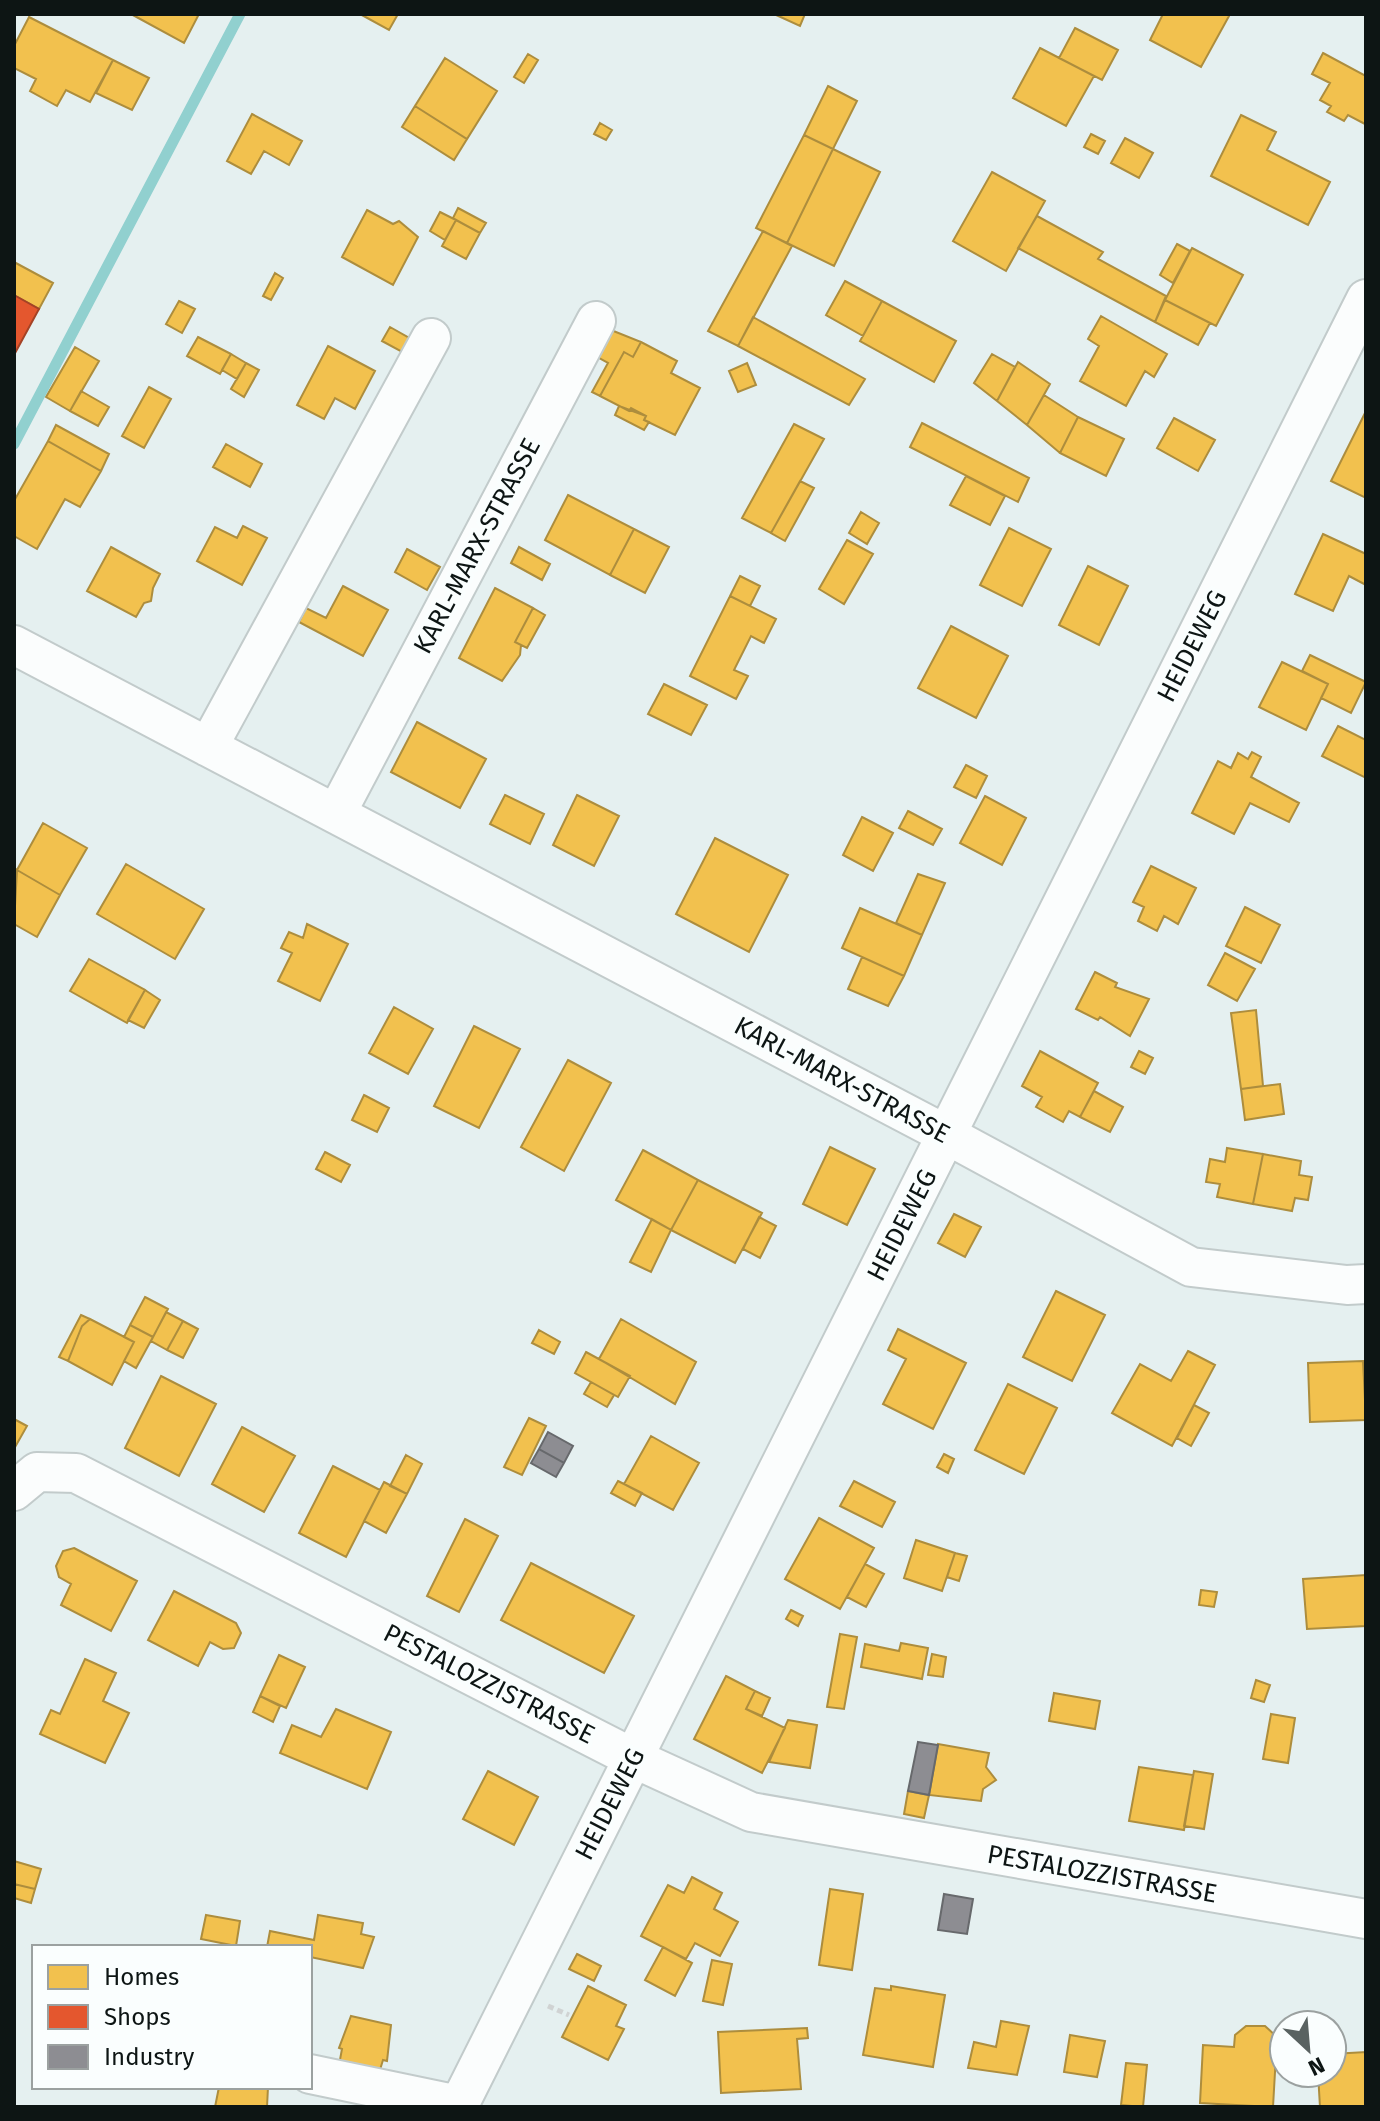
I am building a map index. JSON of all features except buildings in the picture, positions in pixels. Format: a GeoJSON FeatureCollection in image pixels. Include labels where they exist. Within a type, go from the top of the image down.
{"type":"FeatureCollection","features":[{"type":"Feature","properties":{"kind":"street","name":"HEIDEWEG"},"geometry":{"type":"LineString","coordinates":[[458,2106],[1366,299]]}},
{"type":"Feature","properties":{"kind":"street","name":"KARL-MARX-STRASSE"},"geometry":{"type":"LineString","coordinates":[[336,814],[596,321]]}},
{"type":"Feature","properties":{"kind":"street"},"geometry":{"type":"LineString","coordinates":[[208,747],[431,338]]}},
{"type":"Feature","properties":{"kind":"street","name":"KARL-MARX-STRASSE"},"geometry":{"type":"LineString","coordinates":[[14,645],[947,1135],[1191,1267],[1347,1285],[1366,1284]]}},
{"type":"Feature","properties":{"kind":"street","name":"PESTALOZZISTRASSE"},"geometry":{"type":"LineString","coordinates":[[14,1491],[37,1472],[76,1473],[633,1758],[751,1812],[1366,1919]]}},
{"type":"Feature","properties":{"kind":"street"},"geometry":{"type":"LineString","coordinates":[[312,2074],[458,2106]]}},
{"type":"Feature","properties":{"kind":"waterway"},"geometry":{"type":"LineString","coordinates":[[14,444],[240,14]]}}]}
